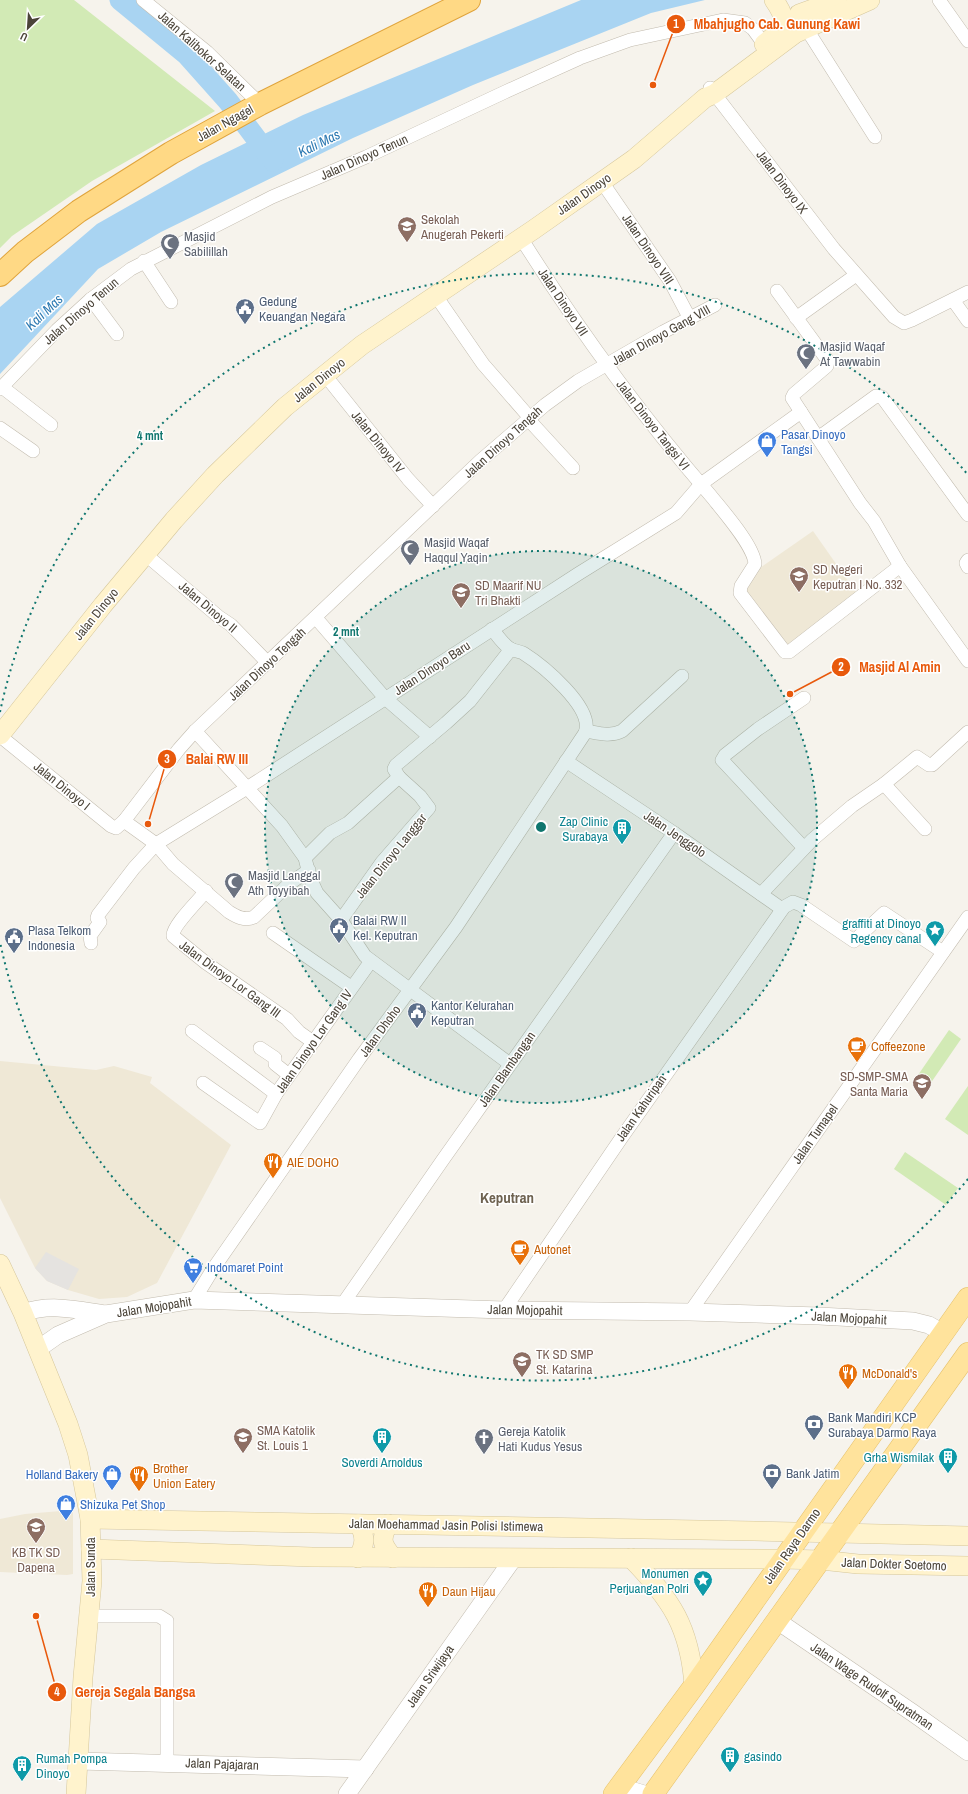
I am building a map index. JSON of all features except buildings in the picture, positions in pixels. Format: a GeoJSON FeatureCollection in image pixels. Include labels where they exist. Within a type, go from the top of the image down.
{"type":"FeatureCollection","features":[{"type":"Feature","properties":{"kind":"highway","name":"Jalan Ngagel"},"geometry":{"type":"LineString","coordinates":[[0,275],[35,244],[79,211],[134,175],[228,121],[447,4],[469,0]]}},
{"type":"Feature","properties":{"kind":"main road"},"geometry":{"type":"LineString","coordinates":[[790,9],[837,0]]}},
{"type":"Feature","properties":{"kind":"main road"},"geometry":{"type":"LineString","coordinates":[[790,9],[870,0]]}},
{"type":"Feature","properties":{"kind":"main road","name":"Jalan Dinoyo"},"geometry":{"type":"LineString","coordinates":[[0,736],[145,554],[215,475],[285,407],[362,345],[521,238],[634,159],[710,93],[782,27],[784,17],[790,9]]}},
{"type":"Feature","properties":{"kind":"main road","name":"Jalan Dinoyo"},"geometry":{"type":"LineString","coordinates":[[710,93],[788,39],[790,9]]}},
{"type":"Feature","properties":{"kind":"main road"},"geometry":{"type":"LineString","coordinates":[[0,1264],[23,1313]]}},
{"type":"Feature","properties":{"kind":"main road","name":"Jalan Raya Darmo"},"geometry":{"type":"LineString","coordinates":[[614,1794],[694,1686],[968,1298]]}},
{"type":"Feature","properties":{"kind":"main road","name":"Jalan Sunda"},"geometry":{"type":"LineString","coordinates":[[23,1313],[68,1424],[78,1455],[90,1519],[92,1581],[76,1794]]}},
{"type":"Feature","properties":{"kind":"main road"},"geometry":{"type":"LineString","coordinates":[[653,1794],[776,1620],[841,1533],[968,1353]]}},
{"type":"Feature","properties":{"kind":"main road","name":"Jalan Moehammad Jasin Polisi Istimewa"},"geometry":{"type":"LineString","coordinates":[[90,1519],[841,1533]]}},
{"type":"Feature","properties":{"kind":"main road"},"geometry":{"type":"LineString","coordinates":[[358,1558],[365,1543],[359,1524]]}},
{"type":"Feature","properties":{"kind":"main road"},"geometry":{"type":"LineString","coordinates":[[388,1524],[382,1539],[386,1549],[393,1558]]}},
{"type":"Feature","properties":{"kind":"main road"},"geometry":{"type":"LineString","coordinates":[[841,1533],[968,1536]]}},
{"type":"Feature","properties":{"kind":"main road"},"geometry":{"type":"LineString","coordinates":[[92,1549],[358,1558],[631,1558],[783,1560]]}},
{"type":"Feature","properties":{"kind":"main road"},"geometry":{"type":"LineString","coordinates":[[631,1558],[660,1590],[679,1621],[687,1641],[692,1660],[694,1686]]}},
{"type":"Feature","properties":{"kind":"main road","name":"Jalan Dokter Soetomo"},"geometry":{"type":"LineString","coordinates":[[783,1560],[821,1560],[858,1564],[968,1566]]}},
{"type":"Feature","properties":{"kind":"street","name":"Jalan Kalibokor Selatan"},"geometry":{"type":"LineString","coordinates":[[143,0],[207,52],[256,106]]}},
{"type":"Feature","properties":{"kind":"street"},"geometry":{"type":"LineString","coordinates":[[939,0],[968,41]]}},
{"type":"Feature","properties":{"kind":"street"},"geometry":{"type":"LineString","coordinates":[[790,9],[875,137]]}},
{"type":"Feature","properties":{"kind":"street","name":"Jalan Dinoyo Tenun"},"geometry":{"type":"LineString","coordinates":[[1,388],[38,349],[91,300],[115,280],[144,261],[272,197],[366,157],[518,85],[580,58],[630,40],[724,20],[745,23],[753,29],[764,44]]}},
{"type":"Feature","properties":{"kind":"street","name":"Jalan Dinoyo IX"},"geometry":{"type":"LineString","coordinates":[[710,93],[834,249],[894,317],[904,323],[953,300]]}},
{"type":"Feature","properties":{"kind":"street","name":"Jalan Dinoyo VIII"},"geometry":{"type":"LineString","coordinates":[[602,182],[670,281],[690,319]]}},
{"type":"Feature","properties":{"kind":"street","name":"Jalan Dinoyo VII"},"geometry":{"type":"LineString","coordinates":[[521,238],[573,319],[606,366]]}},
{"type":"Feature","properties":{"kind":"street"},"geometry":{"type":"LineString","coordinates":[[144,261],[171,302]]}},
{"type":"Feature","properties":{"kind":"street"},"geometry":{"type":"LineString","coordinates":[[796,318],[856,275]]}},
{"type":"Feature","properties":{"kind":"street"},"geometry":{"type":"LineString","coordinates":[[777,291],[828,362],[827,366],[794,394],[792,398],[874,522],[900,566],[968,661]]}},
{"type":"Feature","properties":{"kind":"street"},"geometry":{"type":"LineString","coordinates":[[968,292],[953,300],[968,321]]}},
{"type":"Feature","properties":{"kind":"street"},"geometry":{"type":"LineString","coordinates":[[436,296],[483,364],[573,468]]}},
{"type":"Feature","properties":{"kind":"street"},"geometry":{"type":"LineString","coordinates":[[91,300],[117,334]]}},
{"type":"Feature","properties":{"kind":"street","name":"Jalan Dinoyo Gang VIII"},"geometry":{"type":"LineString","coordinates":[[606,366],[663,332],[715,305]]}},
{"type":"Feature","properties":{"kind":"street","name":"Jalan Dinoyo Tengah"},"geometry":{"type":"LineString","coordinates":[[124,821],[179,749],[195,731],[433,506],[529,418],[566,389],[606,366]]}},
{"type":"Feature","properties":{"kind":"street","name":"Jalan Dinoyo Tangsi VI"},"geometry":{"type":"LineString","coordinates":[[606,366],[733,524],[754,555],[755,564],[741,586],[740,593],[784,651],[789,652],[900,566]]}},
{"type":"Feature","properties":{"kind":"street","name":"Jalan Dinoyo IV"},"geometry":{"type":"LineString","coordinates":[[325,375],[408,479],[433,506]]}},
{"type":"Feature","properties":{"kind":"street"},"geometry":{"type":"LineString","coordinates":[[1,388],[51,425]]}},
{"type":"Feature","properties":{"kind":"street"},"geometry":{"type":"LineString","coordinates":[[821,442],[876,396],[882,397],[968,515]]}},
{"type":"Feature","properties":{"kind":"street","name":"Jalan Dinoyo Baru"},"geometry":{"type":"LineString","coordinates":[[91,943],[90,936],[100,922],[97,918],[98,915],[134,868],[156,844],[247,788],[492,629],[676,513],[701,484],[801,412]]}},
{"type":"Feature","properties":{"kind":"street"},"geometry":{"type":"LineString","coordinates":[[0,428],[33,451]]}},
{"type":"Feature","properties":{"kind":"street","name":"Jalan Dinoyo II"},"geometry":{"type":"LineString","coordinates":[[145,554],[219,617],[231,625],[268,663]]}},
{"type":"Feature","properties":{"kind":"street"},"geometry":{"type":"LineString","coordinates":[[968,560],[966,563],[968,567]]}},
{"type":"Feature","properties":{"kind":"street"},"geometry":{"type":"LineString","coordinates":[[316,618],[385,698],[430,737]]}},
{"type":"Feature","properties":{"kind":"street"},"geometry":{"type":"LineString","coordinates":[[492,629],[511,649],[521,652],[562,684],[579,708],[586,722],[586,731],[608,734],[616,734],[622,731],[682,676]]}},
{"type":"Feature","properties":{"kind":"street"},"geometry":{"type":"LineString","coordinates":[[124,821],[156,844],[173,864],[234,915],[251,918],[289,884],[307,864],[330,832],[348,823],[399,777],[394,769],[396,764],[430,737],[470,701],[511,649]]}},
{"type":"Feature","properties":{"kind":"street"},"geometry":{"type":"LineString","coordinates":[[804,698],[758,729],[725,755],[722,760],[804,848]]}},
{"type":"Feature","properties":{"kind":"street"},"geometry":{"type":"LineString","coordinates":[[195,731],[282,826],[307,864],[317,893],[341,920],[360,949],[371,961],[510,1064]]}},
{"type":"Feature","properties":{"kind":"street","name":"Jalan Dhoho"},"geometry":{"type":"LineString","coordinates":[[194,1300],[213,1269],[359,1060],[456,927],[586,731]]}},
{"type":"Feature","properties":{"kind":"street"},"geometry":{"type":"LineString","coordinates":[[761,894],[804,848],[852,806],[884,784],[917,757],[929,765],[932,765],[968,732]]}},
{"type":"Feature","properties":{"kind":"street","name":"Jalan Dinoyo I"},"geometry":{"type":"LineString","coordinates":[[0,736],[111,826],[116,828],[124,821]]}},
{"type":"Feature","properties":{"kind":"street","name":"Jalan Jenggolo"},"geometry":{"type":"LineString","coordinates":[[566,761],[674,833],[782,909]]}},
{"type":"Feature","properties":{"kind":"street","name":"Jalan Dinoyo Langgar"},"geometry":{"type":"LineString","coordinates":[[341,920],[382,862],[430,808],[420,796],[399,777]]}},
{"type":"Feature","properties":{"kind":"street"},"geometry":{"type":"LineString","coordinates":[[884,784],[925,829]]}},
{"type":"Feature","properties":{"kind":"street","name":"Jalan Blambangan"},"geometry":{"type":"LineString","coordinates":[[342,1305],[510,1064],[674,833]]}},
{"type":"Feature","properties":{"kind":"street","name":"Jalan Dinoyo Lor Gang III"},"geometry":{"type":"LineString","coordinates":[[206,891],[178,924],[172,933],[173,936],[206,963],[287,1019],[299,1032],[313,1042]]}},
{"type":"Feature","properties":{"kind":"street"},"geometry":{"type":"LineString","coordinates":[[782,909],[793,902],[801,905],[854,940],[884,913],[944,952]]}},
{"type":"Feature","properties":{"kind":"street","name":"Jalan Kahuripan"},"geometry":{"type":"LineString","coordinates":[[504,1310],[617,1143],[782,909]]}},
{"type":"Feature","properties":{"kind":"street","name":"Jalan Tumapel"},"geometry":{"type":"LineString","coordinates":[[690,1312],[968,917]]}},
{"type":"Feature","properties":{"kind":"street"},"geometry":{"type":"LineString","coordinates":[[274,933],[351,988]]}},
{"type":"Feature","properties":{"kind":"street","name":"Jalan Dinoyo Lor Gang IV"},"geometry":{"type":"LineString","coordinates":[[203,1083],[260,1123],[276,1094],[371,961]]}},
{"type":"Feature","properties":{"kind":"street"},"geometry":{"type":"LineString","coordinates":[[192,1031],[276,1094]]}},
{"type":"Feature","properties":{"kind":"street"},"geometry":{"type":"LineString","coordinates":[[260,1048],[275,1058],[275,1064],[290,1075]]}},
{"type":"Feature","properties":{"kind":"street","name":"Jalan Mojopahit"},"geometry":{"type":"LineString","coordinates":[[38,1349],[64,1332],[106,1314],[194,1300],[504,1310],[690,1312],[819,1316],[913,1321],[928,1325],[943,1333]]}},
{"type":"Feature","properties":{"kind":"street","name":"Jalan Mojopahit"},"geometry":{"type":"LineString","coordinates":[[23,1313],[33,1309],[60,1307],[106,1314]]}},
{"type":"Feature","properties":{"kind":"street","name":"Jalan Sriwijaya"},"geometry":{"type":"LineString","coordinates":[[347,1794],[513,1559]]}},
{"type":"Feature","properties":{"kind":"street"},"geometry":{"type":"LineString","coordinates":[[89,1616],[159,1616],[167,1621],[167,1762]]}},
{"type":"Feature","properties":{"kind":"street","name":"Jalan Wage Rudolf Supratman"},"geometry":{"type":"LineString","coordinates":[[776,1620],[968,1752]]}},
{"type":"Feature","properties":{"kind":"street","name":"Jalan Pajajaran"},"geometry":{"type":"LineString","coordinates":[[79,1761],[167,1762],[365,1769]]}},
{"type":"Feature","properties":{"kind":"street"},"geometry":{"type":"LineString","coordinates":[[620,1794],[634,1791],[644,1794]]}},
{"type":"Feature","properties":{"kind":"shaded area","name":"SD Negeri Keputran I No. 332"},"geometry":{"type":"Polygon","coordinates":[[[813,531],[858,595],[785,651],[741,590],[757,570],[813,531]]]}},
{"type":"Feature","properties":{"kind":"shaded area"},"geometry":{"type":"Polygon","coordinates":[[[0,1061],[96,1070],[114,1066],[152,1077],[150,1083],[231,1145],[157,1283],[127,1297],[99,1299],[68,1290],[47,1281],[35,1268],[0,1198],[0,1061]]]}},
{"type":"Feature","properties":{"kind":"shaded area"},"geometry":{"type":"Polygon","coordinates":[[[46,1252],[79,1269],[68,1290],[47,1281],[35,1268],[46,1252]]]}},
{"type":"Feature","properties":{"kind":"shaded area","name":"KB TK SD Dapena"},"geometry":{"type":"Polygon","coordinates":[[[73,1510],[73,1574],[0,1572],[0,1519],[25,1514],[73,1510]]]}},
{"type":"Feature","properties":{"kind":"green space"},"geometry":{"type":"Polygon","coordinates":[[[0,0],[74,0],[215,111],[92,181],[12,236],[0,248],[0,0]]]}},
{"type":"Feature","properties":{"kind":"green space"},"geometry":{"type":"Polygon","coordinates":[[[949,1030],[961,1039],[928,1087],[916,1078],[949,1030]]]}},
{"type":"Feature","properties":{"kind":"green space"},"geometry":{"type":"Polygon","coordinates":[[[968,1086],[968,1135],[945,1119],[968,1086]]]}},
{"type":"Feature","properties":{"kind":"green space"},"geometry":{"type":"Polygon","coordinates":[[[905,1152],[958,1188],[946,1205],[894,1169],[905,1152]]]}},
{"type":"Feature","properties":{"kind":"water","name":"Kali Mas"},"geometry":{"type":"Polygon","coordinates":[[[581,0],[705,0],[651,13],[473,85],[353,138],[161,232],[98,269],[0,374],[0,307],[97,224],[201,165],[303,115],[581,0]]]}},
{"type":"Feature","properties":{"kind":"waterway"},"geometry":{"type":"LineString","coordinates":[[120,0],[187,55],[228,101],[273,161]]}},
{"type":"Feature","properties":{"kind":"place","name":"Mbahjugho Cab. Gunung Kawi"},"geometry":{"type":"Point","coordinates":[653,85]}},
{"type":"Feature","properties":{"kind":"place","name":"Sekolah Anugerah Pekerti"},"geometry":{"type":"Point","coordinates":[407,243]}},
{"type":"Feature","properties":{"kind":"place","name":"Masjid Sabilillah"},"geometry":{"type":"Point","coordinates":[170,260]}},
{"type":"Feature","properties":{"kind":"place","name":"Gedung Keuangan Negara"},"geometry":{"type":"Point","coordinates":[245,325]}},
{"type":"Feature","properties":{"kind":"place","name":"Masjid Waqaf At Tawwabin"},"geometry":{"type":"Point","coordinates":[806,370]}},
{"type":"Feature","properties":{"kind":"place","name":"Pasar Dinoyo Tangsi"},"geometry":{"type":"Point","coordinates":[767,458]}},
{"type":"Feature","properties":{"kind":"place","name":"Masjid Waqaf Haqqul Yaqin"},"geometry":{"type":"Point","coordinates":[410,566]}},
{"type":"Feature","properties":{"kind":"place","name":"SD Negeri Keputran I No. 332"},"geometry":{"type":"Point","coordinates":[799,593]}},
{"type":"Feature","properties":{"kind":"place","name":"SD Maarif NU Tri Bhakti"},"geometry":{"type":"Point","coordinates":[461,609]}},
{"type":"Feature","properties":{"kind":"place","name":"Masjid Al Amin"},"geometry":{"type":"Point","coordinates":[790,694]}},
{"type":"Feature","properties":{"kind":"place","name":"Balai RW III"},"geometry":{"type":"Point","coordinates":[148,824]}},
{"type":"Feature","properties":{"kind":"place","name":"Zap Clinic Surabaya"},"geometry":{"type":"Point","coordinates":[622,845]}},
{"type":"Feature","properties":{"kind":"place","name":"Masjid Langgal Ath Toyyibah"},"geometry":{"type":"Point","coordinates":[234,899]}},
{"type":"Feature","properties":{"kind":"place","name":"Balai RW II Kel. Keputran"},"geometry":{"type":"Point","coordinates":[339,944]}},
{"type":"Feature","properties":{"kind":"place","name":"graffiti at Dinoyo Regency canal"},"geometry":{"type":"Point","coordinates":[935,947]}},
{"type":"Feature","properties":{"kind":"place","name":"Plasa Telkom Indonesia"},"geometry":{"type":"Point","coordinates":[14,954]}},
{"type":"Feature","properties":{"kind":"place","name":"Kantor Kelurahan Keputran"},"geometry":{"type":"Point","coordinates":[417,1029]}},
{"type":"Feature","properties":{"kind":"place","name":"Coffeezone"},"geometry":{"type":"Point","coordinates":[857,1063]}},
{"type":"Feature","properties":{"kind":"place","name":"SD-SMP-SMA Santa Maria"},"geometry":{"type":"Point","coordinates":[922,1100]}},
{"type":"Feature","properties":{"kind":"place","name":"AIE DOHO"},"geometry":{"type":"Point","coordinates":[273,1179]}},
{"type":"Feature","properties":{"kind":"place","name":"Autonet"},"geometry":{"type":"Point","coordinates":[520,1266]}},
{"type":"Feature","properties":{"kind":"place","name":"Indomaret Point"},"geometry":{"type":"Point","coordinates":[193,1284]}},
{"type":"Feature","properties":{"kind":"place","name":"TK SD SMP St. Katarina"},"geometry":{"type":"Point","coordinates":[522,1378]}},
{"type":"Feature","properties":{"kind":"place","name":"McDonald's"},"geometry":{"type":"Point","coordinates":[848,1390]}},
{"type":"Feature","properties":{"kind":"place","name":"Bank Mandiri KCP Surabaya Darmo Raya"},"geometry":{"type":"Point","coordinates":[814,1441]}},
{"type":"Feature","properties":{"kind":"place","name":"SMA Katolik St. Louis 1"},"geometry":{"type":"Point","coordinates":[243,1454]}},
{"type":"Feature","properties":{"kind":"place","name":"Soverdi Arnoldus"},"geometry":{"type":"Point","coordinates":[382,1454]}},
{"type":"Feature","properties":{"kind":"place","name":"Gereja Katolik Hati Kudus Yesus"},"geometry":{"type":"Point","coordinates":[484,1455]}},
{"type":"Feature","properties":{"kind":"place","name":"Grha Wismilak"},"geometry":{"type":"Point","coordinates":[948,1474]}},
{"type":"Feature","properties":{"kind":"place","name":"Bank Jatim"},"geometry":{"type":"Point","coordinates":[772,1490]}},
{"type":"Feature","properties":{"kind":"place","name":"Holland Bakery"},"geometry":{"type":"Point","coordinates":[112,1491]}},
{"type":"Feature","properties":{"kind":"place","name":"Brother Union Eatery"},"geometry":{"type":"Point","coordinates":[139,1492]}},
{"type":"Feature","properties":{"kind":"place","name":"Shizuka Pet Shop"},"geometry":{"type":"Point","coordinates":[66,1521]}},
{"type":"Feature","properties":{"kind":"place","name":"KB TK SD Dapena"},"geometry":{"type":"Point","coordinates":[36,1544]}},
{"type":"Feature","properties":{"kind":"place","name":"Monumen Perjuangan Polri"},"geometry":{"type":"Point","coordinates":[703,1597]}},
{"type":"Feature","properties":{"kind":"place","name":"Daun Hijau"},"geometry":{"type":"Point","coordinates":[428,1608]}},
{"type":"Feature","properties":{"kind":"place","name":"Gereja Segala Bangsa"},"geometry":{"type":"Point","coordinates":[36,1616]}},
{"type":"Feature","properties":{"kind":"place","name":"gasindo"},"geometry":{"type":"Point","coordinates":[730,1773]}},
{"type":"Feature","properties":{"kind":"place","name":"Rumah Pompa Dinoyo"},"geometry":{"type":"Point","coordinates":[22,1782]}},
{"type":"Feature","properties":{"kind":"district","name":"Keputran"},"geometry":{"type":"Point","coordinates":[507,1197]}}]}
